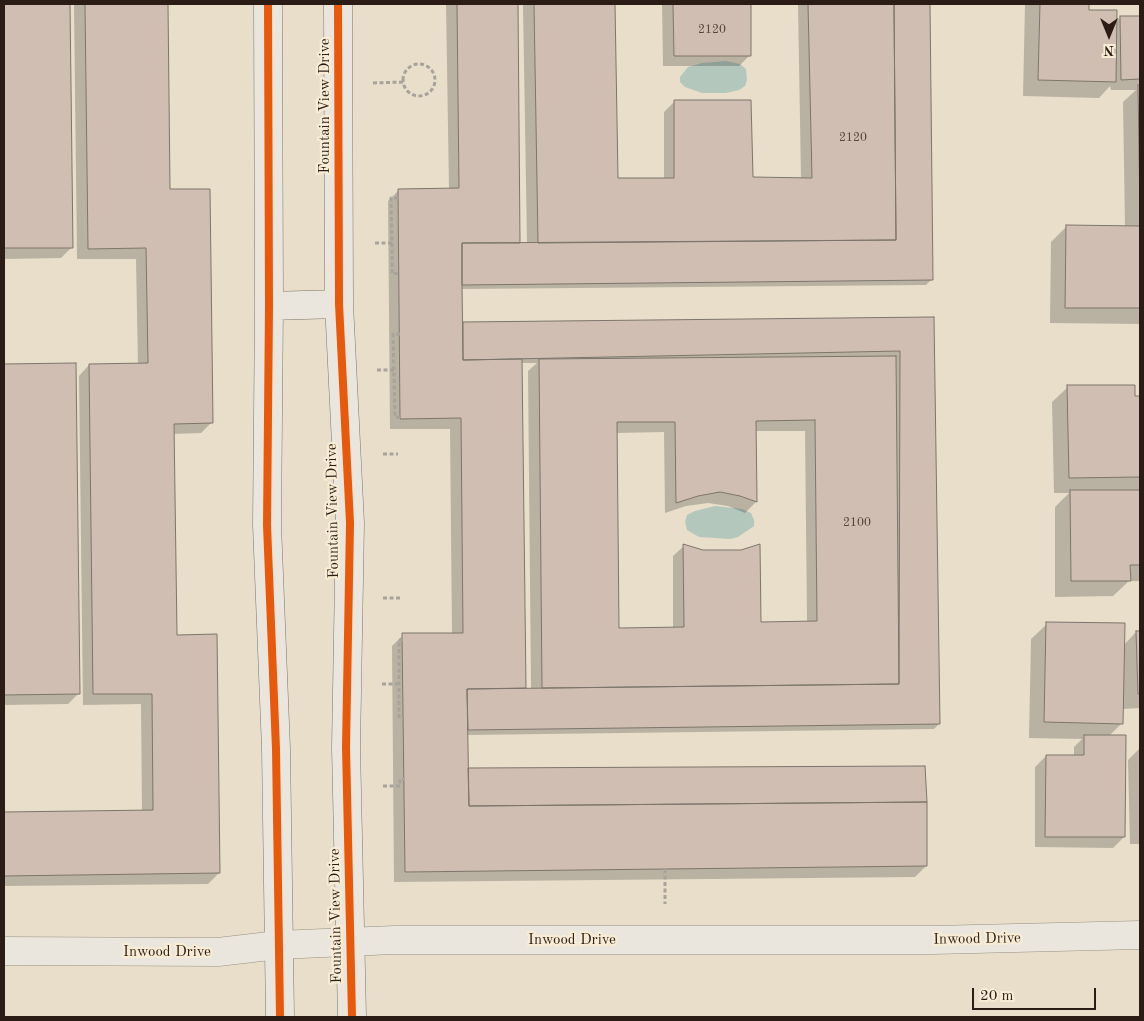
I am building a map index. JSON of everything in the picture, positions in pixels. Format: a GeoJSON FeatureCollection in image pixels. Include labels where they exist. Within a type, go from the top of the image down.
{"type":"FeatureCollection","features":[{"type":"Feature","properties":{"kind":"main road"},"geometry":{"type":"LineString","coordinates":[[268,4],[269,306],[267,525],[276,749],[280,1017]]}},
{"type":"Feature","properties":{"kind":"main road","name":"Fountain View Drive"},"geometry":{"type":"LineString","coordinates":[[338,4],[340,304],[350,523],[346,747],[352,1017]]}},
{"type":"Feature","properties":{"kind":"main road"},"geometry":{"type":"LineString","coordinates":[[269,306],[340,304]]}},
{"type":"Feature","properties":{"kind":"main road","name":"Inwood Drive"},"geometry":{"type":"LineString","coordinates":[[4,951],[218,952],[278,945],[394,940],[933,940],[1140,935]]}},
{"type":"Feature","properties":{"kind":"path"},"geometry":{"type":"LineString","coordinates":[[416,64],[421,64],[430,69],[435,78],[435,84],[432,89],[419,96],[409,93],[403,82],[407,69],[416,64]]}},
{"type":"Feature","properties":{"kind":"path"},"geometry":{"type":"LineString","coordinates":[[372,83],[403,82]]}},
{"type":"Feature","properties":{"kind":"path"},"geometry":{"type":"LineString","coordinates":[[398,198],[391,198],[392,274],[399,273]]}},
{"type":"Feature","properties":{"kind":"path"},"geometry":{"type":"LineString","coordinates":[[374,243],[392,243]]}},
{"type":"Feature","properties":{"kind":"path"},"geometry":{"type":"LineString","coordinates":[[400,334],[393,334],[394,417],[400,417]]}},
{"type":"Feature","properties":{"kind":"path"},"geometry":{"type":"LineString","coordinates":[[368,370],[394,370]]}},
{"type":"Feature","properties":{"kind":"path"},"geometry":{"type":"LineString","coordinates":[[382,454],[398,454]]}},
{"type":"Feature","properties":{"kind":"path"},"geometry":{"type":"LineString","coordinates":[[382,598],[400,598]]}},
{"type":"Feature","properties":{"kind":"path"},"geometry":{"type":"LineString","coordinates":[[403,640],[399,640],[399,718],[404,718]]}},
{"type":"Feature","properties":{"kind":"path"},"geometry":{"type":"LineString","coordinates":[[382,786],[400,786],[400,779],[404,779]]}},
{"type":"Feature","properties":{"kind":"shaded area"},"geometry":{"type":"Polygon","coordinates":[[[726,61],[740,64],[746,69],[747,80],[745,86],[739,90],[726,93],[702,93],[685,87],[680,82],[680,77],[688,67],[702,63],[726,61]]]}},
{"type":"Feature","properties":{"kind":"shaded area"},"geometry":{"type":"Polygon","coordinates":[[[715,506],[742,509],[751,513],[754,526],[738,537],[730,539],[699,537],[687,530],[685,522],[687,515],[715,506]]]}},
{"type":"Feature","properties":{"kind":"building"},"geometry":{"type":"Polygon","coordinates":[[[4,4],[70,4],[73,248],[4,248],[4,4]]]}},
{"type":"Feature","properties":{"kind":"building"},"geometry":{"type":"Polygon","coordinates":[[[85,4],[168,4],[170,189],[210,189],[213,423],[174,424],[177,635],[217,634],[220,873],[4,876],[4,812],[153,810],[152,694],[93,694],[89,364],[148,363],[146,248],[88,249],[85,4]]]}},
{"type":"Feature","properties":{"kind":"building"},"geometry":{"type":"Polygon","coordinates":[[[457,4],[518,4],[520,243],[462,243],[462,285],[463,360],[522,359],[526,688],[467,689],[469,806],[927,802],[927,866],[405,872],[402,633],[463,633],[461,418],[400,419],[398,189],[459,188],[457,4]]]}},
{"type":"Feature","properties":{"kind":"building"},"geometry":{"type":"Polygon","coordinates":[[[534,4],[615,4],[618,178],[674,178],[674,100],[751,100],[753,177],[812,178],[808,4],[894,4],[896,240],[538,243],[534,4]]]}},
{"type":"Feature","properties":{"kind":"building"},"geometry":{"type":"Polygon","coordinates":[[[673,4],[751,4],[751,56],[674,56],[673,4]]]}},
{"type":"Feature","properties":{"kind":"building"},"geometry":{"type":"Polygon","coordinates":[[[894,4],[930,4],[933,280],[462,285],[462,243],[896,240],[894,4]]]}},
{"type":"Feature","properties":{"kind":"building"},"geometry":{"type":"Polygon","coordinates":[[[1040,4],[1089,4],[1089,10],[1117,10],[1116,82],[1038,80],[1040,4]]]}},
{"type":"Feature","properties":{"kind":"building"},"geometry":{"type":"Polygon","coordinates":[[[1120,16],[1140,16],[1140,79],[1121,80],[1120,16]]]}},
{"type":"Feature","properties":{"kind":"building"},"geometry":{"type":"Polygon","coordinates":[[[1138,85],[1140,85],[1140,215],[1138,85]]]}},
{"type":"Feature","properties":{"kind":"building"},"geometry":{"type":"Polygon","coordinates":[[[1066,225],[1140,226],[1140,308],[1065,308],[1066,225]]]}},
{"type":"Feature","properties":{"kind":"building"},"geometry":{"type":"Polygon","coordinates":[[[934,317],[940,724],[468,730],[467,689],[899,684],[900,351],[463,360],[463,322],[934,317]]]}},
{"type":"Feature","properties":{"kind":"building"},"geometry":{"type":"Polygon","coordinates":[[[896,356],[899,684],[542,688],[539,359],[896,356]],[[815,420],[756,421],[757,502],[720,492],[676,503],[675,422],[617,422],[619,628],[684,627],[683,544],[703,550],[741,550],[760,544],[761,622],[817,621],[815,420]]]}},
{"type":"Feature","properties":{"kind":"building"},"geometry":{"type":"Polygon","coordinates":[[[76,363],[80,694],[4,695],[4,364],[76,363]]]}},
{"type":"Feature","properties":{"kind":"building"},"geometry":{"type":"Polygon","coordinates":[[[1067,385],[1135,385],[1135,396],[1140,396],[1140,477],[1069,478],[1067,385]]]}},
{"type":"Feature","properties":{"kind":"building"},"geometry":{"type":"Polygon","coordinates":[[[1070,490],[1140,490],[1140,565],[1130,565],[1131,581],[1071,581],[1070,490]]]}},
{"type":"Feature","properties":{"kind":"building"},"geometry":{"type":"Polygon","coordinates":[[[1046,622],[1125,623],[1123,724],[1044,722],[1046,622]]]}},
{"type":"Feature","properties":{"kind":"building"},"geometry":{"type":"Polygon","coordinates":[[[1136,631],[1140,631],[1140,694],[1138,694],[1136,631]]]}},
{"type":"Feature","properties":{"kind":"building"},"geometry":{"type":"Polygon","coordinates":[[[1084,735],[1126,735],[1125,837],[1045,837],[1046,755],[1084,755],[1084,735]]]}},
{"type":"Feature","properties":{"kind":"building"},"geometry":{"type":"Polygon","coordinates":[[[925,766],[927,802],[469,806],[468,768],[925,766]]]}},
{"type":"Feature","properties":{"kind":"cycle path"},"geometry":{"type":"LineString","coordinates":[[268,4],[269,306],[267,525],[276,749],[280,1017]]}},
{"type":"Feature","properties":{"kind":"cycle path"},"geometry":{"type":"LineString","coordinates":[[338,4],[339,304],[350,523],[346,747],[352,1017]]}}]}
